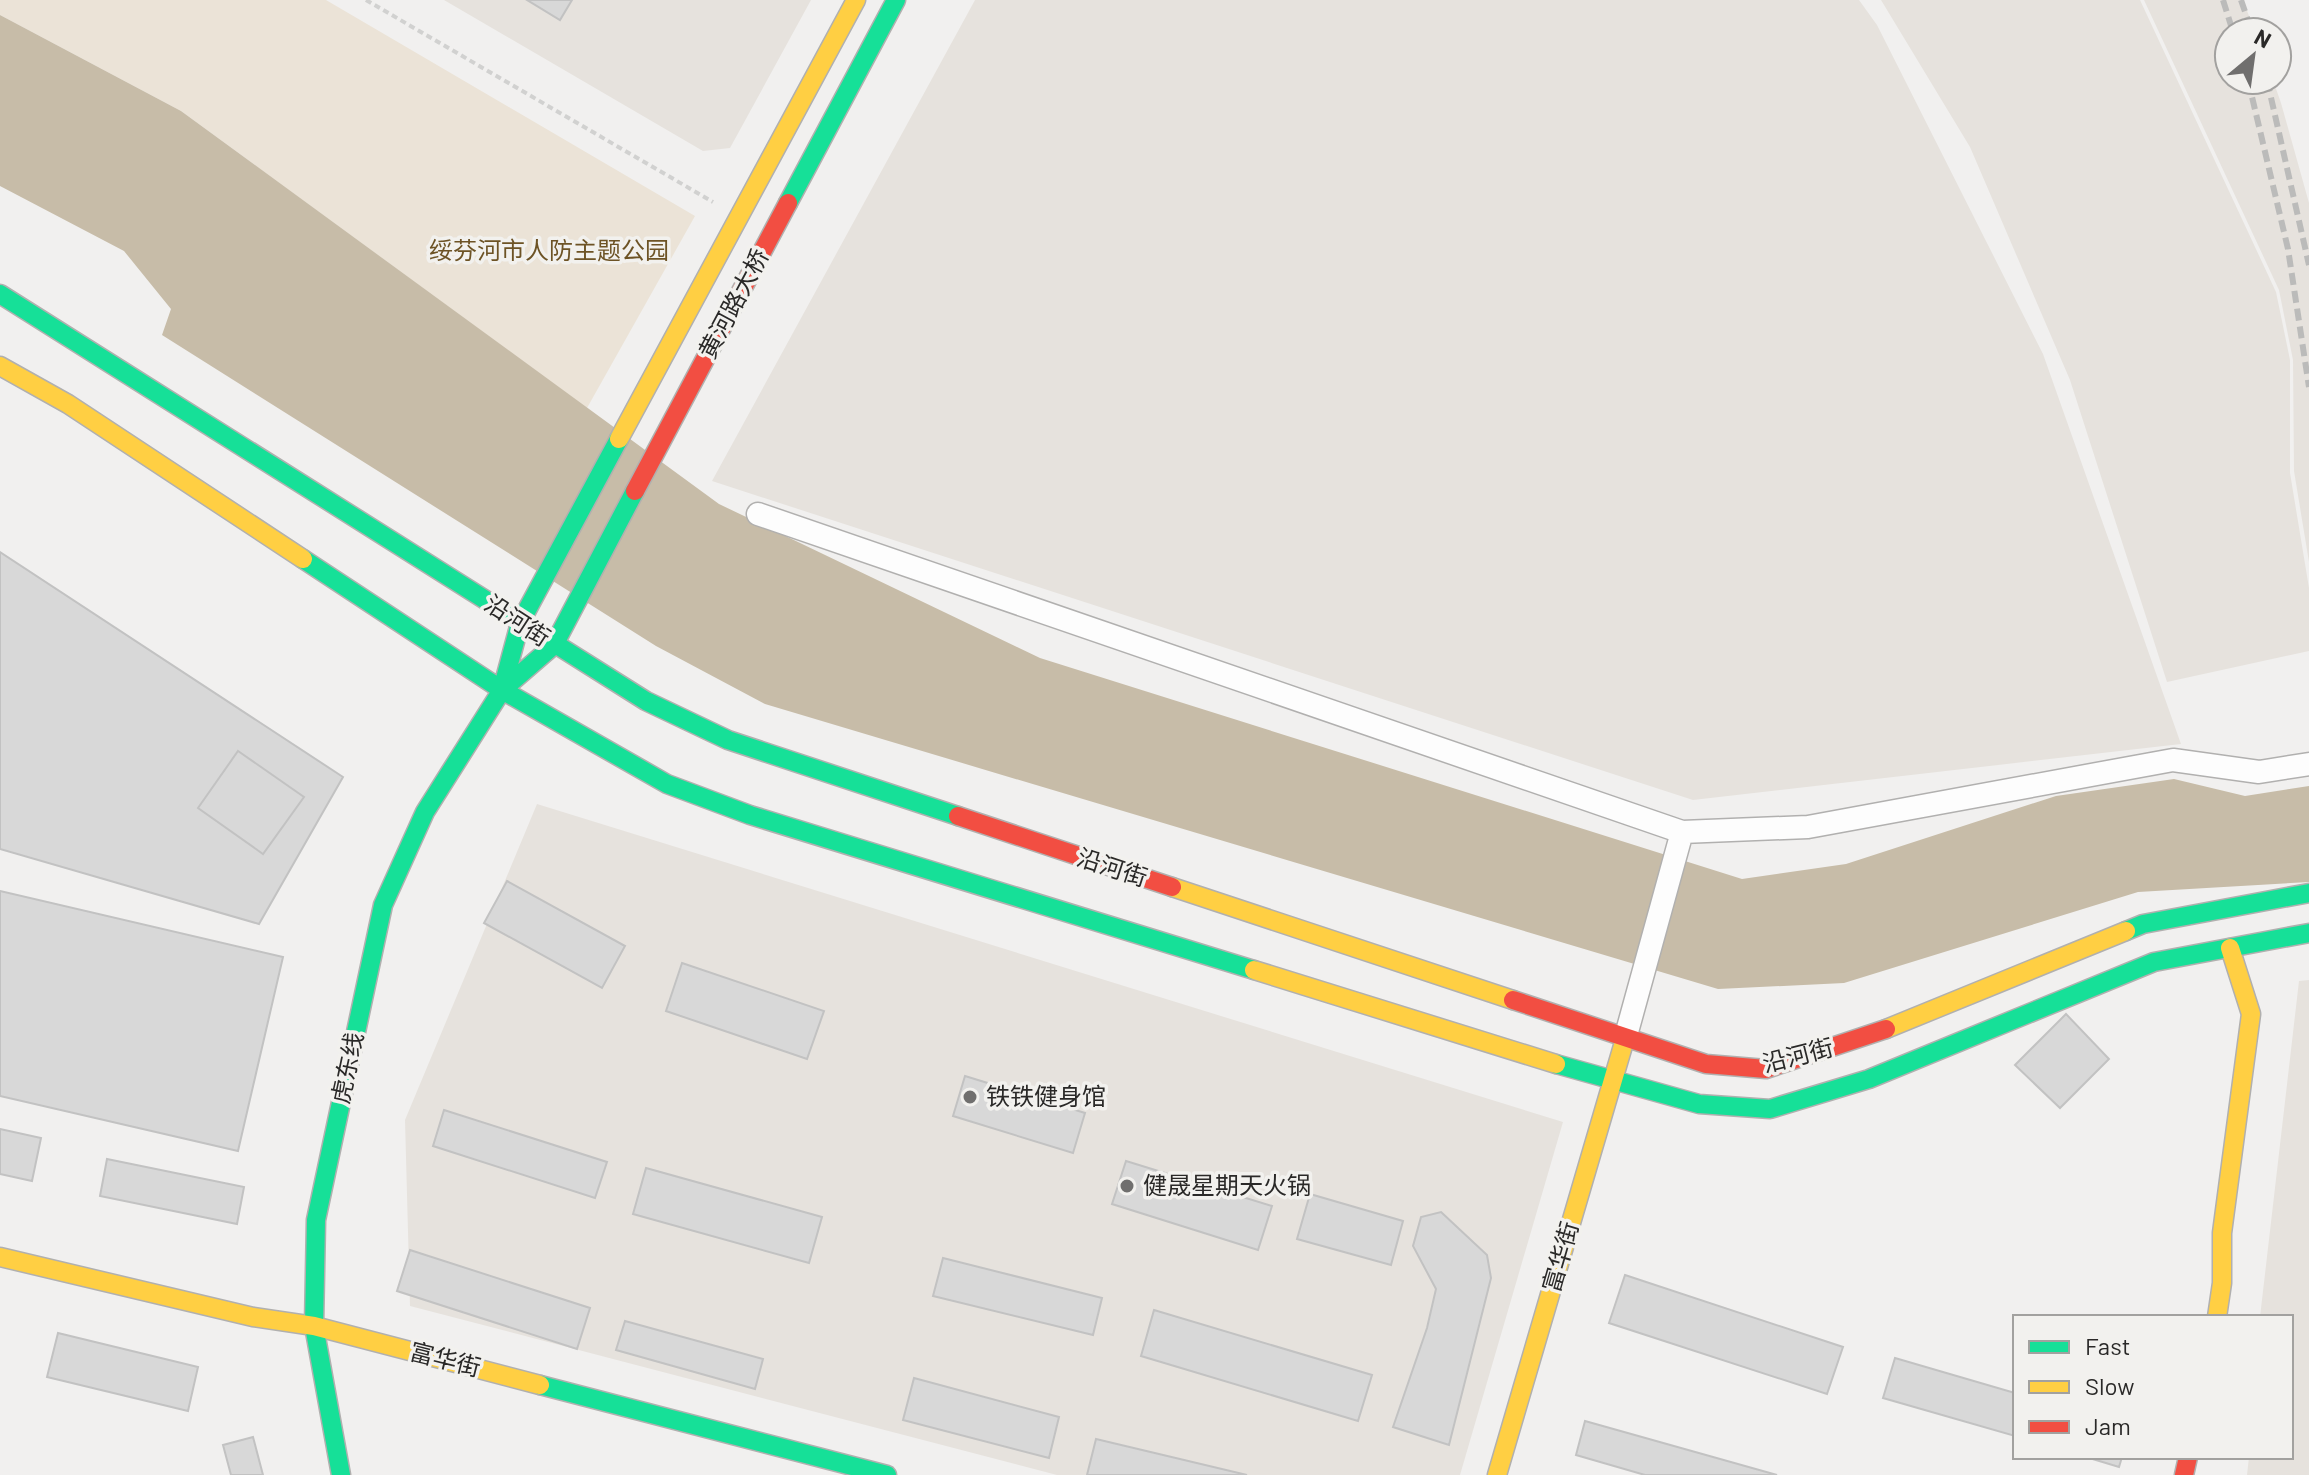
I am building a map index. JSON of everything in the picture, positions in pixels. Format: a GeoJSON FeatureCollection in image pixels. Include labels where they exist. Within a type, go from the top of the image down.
{"type":"FeatureCollection","features":[{"type":"Feature","properties":{"kind":"main road","name":"黄河路大桥"},"geometry":{"type":"LineString","coordinates":[[502,690],[520,623],[856,0]]}},
{"type":"Feature","properties":{"kind":"main road","name":"黄河路大桥"},"geometry":{"type":"LineString","coordinates":[[554,645],[896,0]]}},
{"type":"Feature","properties":{"kind":"main road","name":"沿河街"},"geometry":{"type":"LineString","coordinates":[[0,294],[554,645],[683,721],[728,740],[1706,1064],[1766,1069],[1856,1041],[2143,924],[2309,893]]}},
{"type":"Feature","properties":{"kind":"main road","name":"沿河街"},"geometry":{"type":"LineString","coordinates":[[0,366],[68,404],[502,690],[667,784],[750,815],[1613,1081],[1699,1104],[1770,1109],[1869,1079],[2154,962],[2309,933]]}},
{"type":"Feature","properties":{"kind":"main road"},"geometry":{"type":"LineString","coordinates":[[502,690],[554,645]]}},
{"type":"Feature","properties":{"kind":"main road","name":"虎东线"},"geometry":{"type":"LineString","coordinates":[[341,1475],[314,1326],[316,1220],[383,905],[425,812],[502,690]]}},
{"type":"Feature","properties":{"kind":"main road"},"geometry":{"type":"LineString","coordinates":[[2217,1315],[2222,1283],[2222,1233],[2251,1014],[2230,948]]}},
{"type":"Feature","properties":{"kind":"main road","name":"富华街"},"geometry":{"type":"LineString","coordinates":[[1497,1475],[1625,1039]]}},
{"type":"Feature","properties":{"kind":"main road","name":"富华街"},"geometry":{"type":"LineString","coordinates":[[0,1257],[253,1317],[314,1326],[887,1475]]}},
{"type":"Feature","properties":{"kind":"street"},"geometry":{"type":"LineString","coordinates":[[758,514],[1682,832],[1808,827],[2173,760],[2259,772],[2309,764]]}},
{"type":"Feature","properties":{"kind":"street"},"geometry":{"type":"LineString","coordinates":[[1625,1039],[1682,832]]}},
{"type":"Feature","properties":{"kind":"path"},"geometry":{"type":"LineString","coordinates":[[366,0],[739,217]]}},
{"type":"Feature","properties":{"kind":"shaded area"},"geometry":{"type":"Polygon","coordinates":[[[444,0],[811,0],[730,148],[703,151],[444,0]]]}},
{"type":"Feature","properties":{"kind":"shaded area"},"geometry":{"type":"Polygon","coordinates":[[[975,0],[1859,0],[1877,25],[2043,354],[2181,744],[1693,800],[712,481],[975,0]]]}},
{"type":"Feature","properties":{"kind":"shaded area"},"geometry":{"type":"Polygon","coordinates":[[[1881,0],[2140,0],[2276,292],[2290,360],[2290,473],[2309,588],[2309,651],[2167,682],[2070,380],[1970,147],[1881,0]]]}},
{"type":"Feature","properties":{"kind":"shaded area"},"geometry":{"type":"Polygon","coordinates":[[[2144,0],[2243,0],[2249,16],[2213,16],[2213,96],[2279,96],[2281,103],[2309,203],[2309,562],[2294,471],[2293,360],[2279,290],[2144,0]]]}},
{"type":"Feature","properties":{"kind":"shaded area"},"geometry":{"type":"Polygon","coordinates":[[[0,15],[181,111],[719,504],[1040,658],[1742,879],[1846,864],[2056,796],[2174,779],[2245,796],[2309,786],[2309,882],[2138,892],[1844,983],[1718,989],[765,704],[656,646],[162,335],[171,309],[124,251],[0,186],[0,15]]]}},
{"type":"Feature","properties":{"kind":"shaded area"},"geometry":{"type":"Polygon","coordinates":[[[537,804],[1563,1122],[1460,1475],[1057,1475],[410,1306],[405,1120],[537,804]]]}},
{"type":"Feature","properties":{"kind":"shaded area"},"geometry":{"type":"Polygon","coordinates":[[[2309,980],[2309,1475],[2247,1475],[2249,1459],[2293,1459],[2293,1315],[2260,1315],[2299,981],[2309,980]]]}},
{"type":"Feature","properties":{"kind":"green space","name":"绥芬河市人防主题公园"},"geometry":{"type":"Polygon","coordinates":[[[0,0],[326,0],[695,216],[587,408],[181,111],[0,15],[0,0]]]}},
{"type":"Feature","properties":{"kind":"building"},"geometry":{"type":"Polygon","coordinates":[[[527,0],[572,0],[560,20],[527,0]]]}},
{"type":"Feature","properties":{"kind":"building"},"geometry":{"type":"Polygon","coordinates":[[[0,552],[343,777],[259,924],[0,849],[0,552]]]}},
{"type":"Feature","properties":{"kind":"building"},"geometry":{"type":"Polygon","coordinates":[[[238,751],[304,797],[263,854],[198,808],[238,751]]]}},
{"type":"Feature","properties":{"kind":"building"},"geometry":{"type":"Polygon","coordinates":[[[507,881],[625,946],[602,988],[484,923],[507,881]]]}},
{"type":"Feature","properties":{"kind":"building"},"geometry":{"type":"Polygon","coordinates":[[[0,891],[283,957],[238,1151],[0,1096],[0,891]]]}},
{"type":"Feature","properties":{"kind":"building"},"geometry":{"type":"Polygon","coordinates":[[[682,963],[824,1011],[807,1059],[666,1011],[682,963]]]}},
{"type":"Feature","properties":{"kind":"building"},"geometry":{"type":"Polygon","coordinates":[[[2066,1014],[2109,1059],[2060,1108],[2015,1065],[2066,1014]]]}},
{"type":"Feature","properties":{"kind":"building"},"geometry":{"type":"Polygon","coordinates":[[[965,1076],[1085,1113],[1073,1153],[953,1116],[965,1076]]]}},
{"type":"Feature","properties":{"kind":"building"},"geometry":{"type":"Polygon","coordinates":[[[444,1110],[607,1162],[595,1198],[433,1146],[444,1110]]]}},
{"type":"Feature","properties":{"kind":"building"},"geometry":{"type":"Polygon","coordinates":[[[0,1129],[41,1138],[32,1181],[0,1174],[0,1129]]]}},
{"type":"Feature","properties":{"kind":"building"},"geometry":{"type":"Polygon","coordinates":[[[107,1159],[244,1187],[237,1224],[100,1196],[107,1159]]]}},
{"type":"Feature","properties":{"kind":"building"},"geometry":{"type":"Polygon","coordinates":[[[1126,1161],[1272,1206],[1258,1250],[1112,1204],[1126,1161]]]}},
{"type":"Feature","properties":{"kind":"building"},"geometry":{"type":"Polygon","coordinates":[[[646,1168],[822,1217],[809,1263],[633,1214],[646,1168]]]}},
{"type":"Feature","properties":{"kind":"building"},"geometry":{"type":"Polygon","coordinates":[[[1310,1194],[1403,1221],[1391,1265],[1297,1239],[1310,1194]]]}},
{"type":"Feature","properties":{"kind":"building"},"geometry":{"type":"Polygon","coordinates":[[[1441,1212],[1487,1255],[1491,1278],[1449,1445],[1393,1427],[1427,1328],[1436,1289],[1413,1246],[1421,1217],[1441,1212]]]}},
{"type":"Feature","properties":{"kind":"building"},"geometry":{"type":"Polygon","coordinates":[[[410,1250],[590,1308],[577,1349],[397,1291],[410,1250]]]}},
{"type":"Feature","properties":{"kind":"building"},"geometry":{"type":"Polygon","coordinates":[[[943,1258],[1102,1298],[1093,1335],[933,1296],[943,1258]]]}},
{"type":"Feature","properties":{"kind":"building"},"geometry":{"type":"Polygon","coordinates":[[[1625,1275],[1843,1347],[1827,1394],[1609,1323],[1625,1275]]]}},
{"type":"Feature","properties":{"kind":"building"},"geometry":{"type":"Polygon","coordinates":[[[1154,1310],[1372,1375],[1358,1421],[1141,1356],[1154,1310]]]}},
{"type":"Feature","properties":{"kind":"building"},"geometry":{"type":"Polygon","coordinates":[[[625,1321],[763,1359],[755,1389],[616,1350],[625,1321]]]}},
{"type":"Feature","properties":{"kind":"building"},"geometry":{"type":"Polygon","coordinates":[[[58,1333],[198,1367],[188,1411],[47,1377],[58,1333]]]}},
{"type":"Feature","properties":{"kind":"building"},"geometry":{"type":"Polygon","coordinates":[[[1895,1358],[2013,1392],[2013,1435],[1883,1398],[1895,1358]]]}},
{"type":"Feature","properties":{"kind":"building"},"geometry":{"type":"Polygon","coordinates":[[[914,1378],[1059,1417],[1049,1458],[903,1420],[914,1378]]]}},
{"type":"Feature","properties":{"kind":"building"},"geometry":{"type":"Polygon","coordinates":[[[1585,1421],[1777,1475],[1645,1475],[1576,1455],[1585,1421]]]}},
{"type":"Feature","properties":{"kind":"building"},"geometry":{"type":"Polygon","coordinates":[[[253,1437],[263,1475],[231,1475],[223,1445],[253,1437]]]}},
{"type":"Feature","properties":{"kind":"building"},"geometry":{"type":"Polygon","coordinates":[[[1096,1439],[1247,1475],[1087,1475],[1096,1439]]]}},
{"type":"Feature","properties":{"kind":"building"},"geometry":{"type":"Polygon","coordinates":[[[2093,1459],[2121,1459],[2119,1467],[2093,1459]]]}},
{"type":"Feature","properties":{"kind":"railway"},"geometry":{"type":"LineString","coordinates":[[2223,0],[2228,16]]}},
{"type":"Feature","properties":{"kind":"railway"},"geometry":{"type":"LineString","coordinates":[[2241,0],[2246,16]]}},
{"type":"Feature","properties":{"kind":"railway"},"geometry":{"type":"LineString","coordinates":[[2252,96],[2288,249],[2309,387]]}},
{"type":"Feature","properties":{"kind":"railway"},"geometry":{"type":"LineString","coordinates":[[2271,96],[2309,265]]}},
{"type":"Feature","properties":{"kind":"traffic: fast"},"geometry":{"type":"LineString","coordinates":[[788,203],[896,0]]}},
{"type":"Feature","properties":{"kind":"traffic: fast"},"geometry":{"type":"LineString","coordinates":[[0,294],[646,701],[728,740],[958,816]]}},
{"type":"Feature","properties":{"kind":"traffic: fast"},"geometry":{"type":"LineString","coordinates":[[619,439],[520,623],[502,690],[554,645],[635,491]]}},
{"type":"Feature","properties":{"kind":"traffic: fast"},"geometry":{"type":"LineString","coordinates":[[303,559],[502,690],[667,784],[750,815],[1254,970]]}},
{"type":"Feature","properties":{"kind":"traffic: fast"},"geometry":{"type":"LineString","coordinates":[[341,1475],[314,1326],[316,1220],[383,905],[425,812],[502,690]]}},
{"type":"Feature","properties":{"kind":"traffic: fast"},"geometry":{"type":"LineString","coordinates":[[2126,931],[2143,924],[2309,893]]}},
{"type":"Feature","properties":{"kind":"traffic: fast"},"geometry":{"type":"LineString","coordinates":[[1556,1064],[1699,1104],[1770,1109],[1869,1079],[2154,962],[2309,933]]}},
{"type":"Feature","properties":{"kind":"traffic: fast"},"geometry":{"type":"LineString","coordinates":[[540,1385],[887,1475]]}},
{"type":"Feature","properties":{"kind":"traffic: slow"},"geometry":{"type":"LineString","coordinates":[[619,439],[856,0]]}},
{"type":"Feature","properties":{"kind":"traffic: slow"},"geometry":{"type":"LineString","coordinates":[[0,366],[68,404],[303,559]]}},
{"type":"Feature","properties":{"kind":"traffic: slow"},"geometry":{"type":"LineString","coordinates":[[1172,887],[1513,1000]]}},
{"type":"Feature","properties":{"kind":"traffic: slow"},"geometry":{"type":"LineString","coordinates":[[1886,1029],[2126,931]]}},
{"type":"Feature","properties":{"kind":"traffic: slow"},"geometry":{"type":"LineString","coordinates":[[2217,1315],[2222,1283],[2222,1233],[2251,1014],[2230,948]]}},
{"type":"Feature","properties":{"kind":"traffic: slow"},"geometry":{"type":"LineString","coordinates":[[1254,970],[1556,1064]]}},
{"type":"Feature","properties":{"kind":"traffic: slow"},"geometry":{"type":"LineString","coordinates":[[1497,1475],[1625,1039]]}},
{"type":"Feature","properties":{"kind":"traffic: slow"},"geometry":{"type":"LineString","coordinates":[[0,1257],[253,1317],[314,1326],[540,1385]]}},
{"type":"Feature","properties":{"kind":"traffic: jam"},"geometry":{"type":"LineString","coordinates":[[635,491],[788,203]]}},
{"type":"Feature","properties":{"kind":"traffic: jam"},"geometry":{"type":"LineString","coordinates":[[958,816],[1172,887]]}},
{"type":"Feature","properties":{"kind":"traffic: jam"},"geometry":{"type":"LineString","coordinates":[[1513,1000],[1706,1064],[1766,1069],[1886,1029]]}},
{"type":"Feature","properties":{"kind":"traffic: jam"},"geometry":{"type":"LineString","coordinates":[[2184,1475],[2188,1459]]}},
{"type":"Feature","properties":{"kind":"place","name":"铁铁健身馆"},"geometry":{"type":"Point","coordinates":[970,1097]}},
{"type":"Feature","properties":{"kind":"place","name":"健晟星期天火锅"},"geometry":{"type":"Point","coordinates":[1127,1186]}}]}
